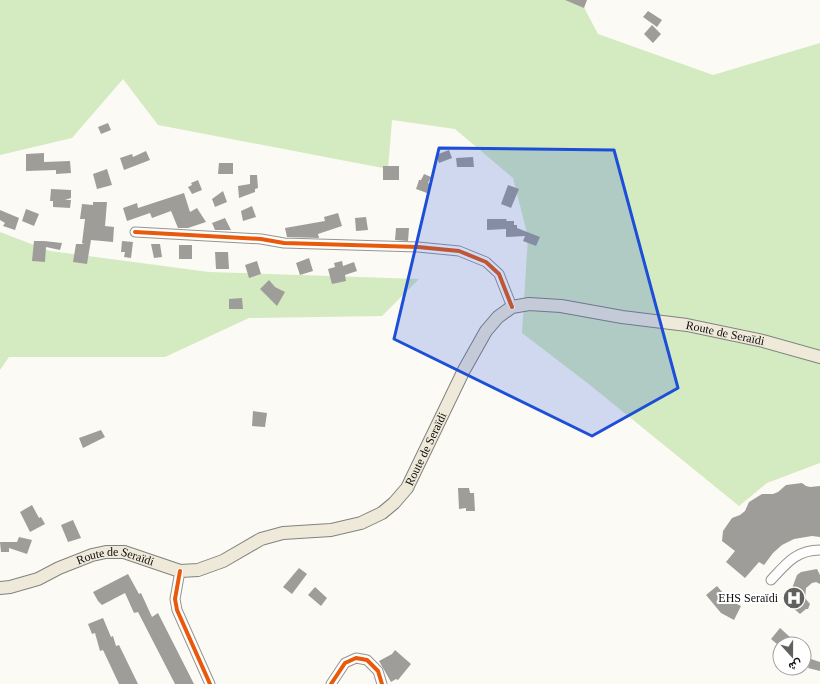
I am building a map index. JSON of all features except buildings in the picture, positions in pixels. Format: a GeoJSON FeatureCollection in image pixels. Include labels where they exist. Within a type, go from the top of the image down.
{"type":"FeatureCollection","features":[{"type":"Feature","properties":{"kind":"main road","name":"Route de Seraïdi"},"geometry":{"type":"LineString","coordinates":[[0,588],[10,587],[38,579],[59,568],[92,555],[106,552],[124,552],[180,570],[198,570],[223,561],[261,539],[282,533],[331,530],[360,523],[382,513],[394,503],[407,488],[464,370],[486,331],[498,317],[512,307],[529,304],[561,306],[622,317],[686,325],[763,341],[820,357]]}},
{"type":"Feature","properties":{"kind":"street"},"geometry":{"type":"LineString","coordinates":[[135,232],[261,239],[284,243],[418,247],[459,251],[486,262],[499,274],[512,307]]}},
{"type":"Feature","properties":{"kind":"street"},"geometry":{"type":"LineString","coordinates":[[771,580],[795,556],[806,551],[820,550]]}},
{"type":"Feature","properties":{"kind":"street"},"geometry":{"type":"LineString","coordinates":[[180,570],[175,599],[177,610],[210,684]]}},
{"type":"Feature","properties":{"kind":"street"},"geometry":{"type":"LineString","coordinates":[[331,684],[345,663],[356,658],[367,660],[378,671],[382,684]]}},
{"type":"Feature","properties":{"kind":"highlighted area"},"geometry":{"type":"Polygon","coordinates":[[[439,148],[614,150],[678,388],[592,436],[394,339],[439,148]]]}},
{"type":"Feature","properties":{"kind":"green space"},"geometry":{"type":"Polygon","coordinates":[[[0,0],[580,0],[598,34],[713,75],[820,43],[820,463],[767,483],[739,506],[590,385],[522,333],[528,237],[513,178],[455,129],[392,120],[388,169],[158,125],[123,79],[72,138],[0,155],[0,0]]]}},
{"type":"Feature","properties":{"kind":"green space"},"geometry":{"type":"Polygon","coordinates":[[[0,232],[50,251],[209,272],[419,279],[382,316],[249,318],[165,357],[9,357],[0,370],[0,232]]]}},
{"type":"Feature","properties":{"kind":"cycle path"},"geometry":{"type":"LineString","coordinates":[[135,232],[261,239],[284,243],[418,247],[459,251],[486,262],[499,274],[512,307]]}},
{"type":"Feature","properties":{"kind":"cycle path"},"geometry":{"type":"LineString","coordinates":[[180,571],[175,599],[177,610],[210,684]]}},
{"type":"Feature","properties":{"kind":"cycle path"},"geometry":{"type":"LineString","coordinates":[[331,684],[345,663],[356,658],[367,660],[378,671],[382,684]]}},
{"type":"Feature","properties":{"kind":"place","name":"EHS Seraïdi"},"geometry":{"type":"Point","coordinates":[794,598]}}]}
